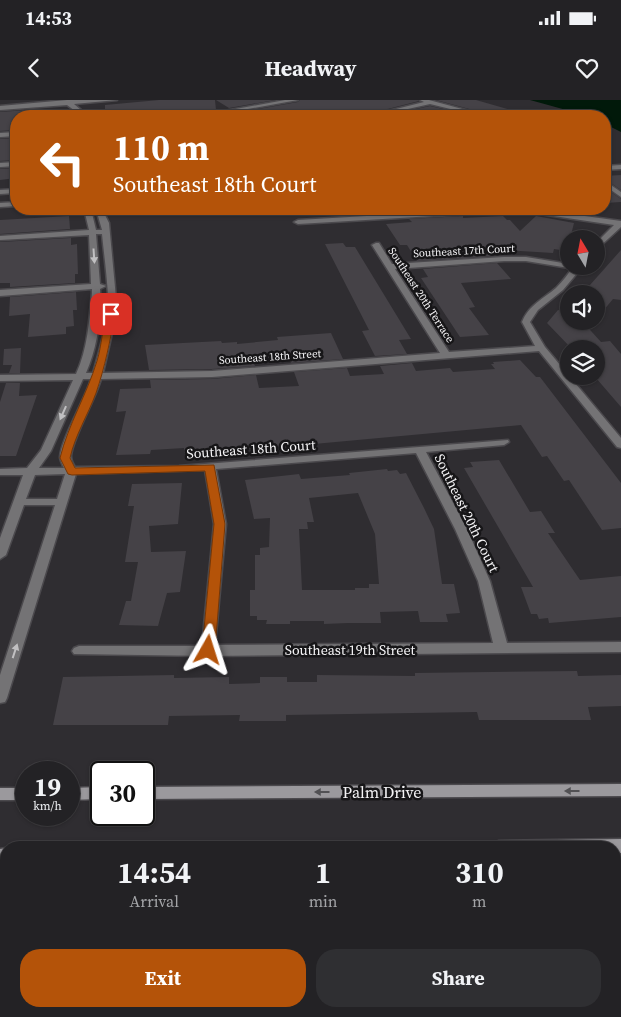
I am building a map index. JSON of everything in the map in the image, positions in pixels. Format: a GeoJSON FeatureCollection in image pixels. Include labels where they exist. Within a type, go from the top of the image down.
{"type":"FeatureCollection","features":[{"type":"Feature","properties":{"kind":"main road","name":"Palm Drive"},"geometry":{"type":"LineString","coordinates":[[155,793],[621,790]]}},
{"type":"Feature","properties":{"kind":"main road"},"geometry":{"type":"LineString","coordinates":[[0,794],[15,794]]}},
{"type":"Feature","properties":{"kind":"street"},"geometry":{"type":"LineString","coordinates":[[0,108],[114,100]]}},
{"type":"Feature","properties":{"kind":"street"},"geometry":{"type":"LineString","coordinates":[[236,110],[295,100]]}},
{"type":"Feature","properties":{"kind":"street"},"geometry":{"type":"LineString","coordinates":[[423,100],[461,110]]}},
{"type":"Feature","properties":{"kind":"street"},"geometry":{"type":"LineString","coordinates":[[67,102],[77,110]]}},
{"type":"Feature","properties":{"kind":"street"},"geometry":{"type":"LineString","coordinates":[[396,110],[430,102]]}},
{"type":"Feature","properties":{"kind":"street"},"geometry":{"type":"LineString","coordinates":[[0,555],[30,472],[46,451],[86,362],[92,337],[96,286],[89,215]]}},
{"type":"Feature","properties":{"kind":"street"},"geometry":{"type":"LineString","coordinates":[[0,698],[72,472],[65,458],[68,445],[96,377],[109,329],[112,298],[103,215]]}},
{"type":"Feature","properties":{"kind":"street"},"geometry":{"type":"LineString","coordinates":[[298,222],[416,215]]}},
{"type":"Feature","properties":{"kind":"street"},"geometry":{"type":"LineString","coordinates":[[563,215],[621,223]]}},
{"type":"Feature","properties":{"kind":"street"},"geometry":{"type":"LineString","coordinates":[[605,239],[621,223]]}},
{"type":"Feature","properties":{"kind":"street"},"geometry":{"type":"LineString","coordinates":[[0,238],[106,231]]}},
{"type":"Feature","properties":{"kind":"street","name":"Southeast 20th Terrace"},"geometry":{"type":"LineString","coordinates":[[376,246],[447,356]]}},
{"type":"Feature","properties":{"kind":"street","name":"Southeast 17th Court"},"geometry":{"type":"LineString","coordinates":[[390,267],[518,259],[560,264]]}},
{"type":"Feature","properties":{"kind":"street"},"geometry":{"type":"LineString","coordinates":[[568,275],[558,290],[536,306],[529,314],[526,322],[540,348],[621,445]]}},
{"type":"Feature","properties":{"kind":"street"},"geometry":{"type":"LineString","coordinates":[[0,293],[111,285]]}},
{"type":"Feature","properties":{"kind":"street","name":"Southeast 18th Street"},"geometry":{"type":"LineString","coordinates":[[0,378],[96,377],[255,371],[540,348]]}},
{"type":"Feature","properties":{"kind":"street","name":"Southeast 18th Court"},"geometry":{"type":"LineString","coordinates":[[0,472],[72,472],[210,467],[504,442]]}},
{"type":"Feature","properties":{"kind":"street","name":"Southeast 20th Court"},"geometry":{"type":"LineString","coordinates":[[420,450],[461,529],[484,580],[501,648]]}},
{"type":"Feature","properties":{"kind":"street"},"geometry":{"type":"LineString","coordinates":[[208,650],[220,524],[210,467]]}},
{"type":"Feature","properties":{"kind":"street"},"geometry":{"type":"LineString","coordinates":[[19,502],[62,502]]}},
{"type":"Feature","properties":{"kind":"street","name":"Southeast 19th Street"},"geometry":{"type":"LineString","coordinates":[[79,651],[621,647]]}},
{"type":"Feature","properties":{"kind":"shaded area"},"geometry":{"type":"Polygon","coordinates":[[[530,100],[621,100],[621,132],[611,127],[611,110],[566,110],[530,100]]]}},
{"type":"Feature","properties":{"kind":"building"},"geometry":{"type":"Polygon","coordinates":[[[159,100],[215,100],[216,110],[105,110],[105,105],[159,100]]]}},
{"type":"Feature","properties":{"kind":"building"},"geometry":{"type":"Polygon","coordinates":[[[216,100],[275,100],[229,108],[216,100]]]}},
{"type":"Feature","properties":{"kind":"building"},"geometry":{"type":"Polygon","coordinates":[[[300,100],[419,101],[384,110],[253,110],[298,102],[300,100]]]}},
{"type":"Feature","properties":{"kind":"building"},"geometry":{"type":"Polygon","coordinates":[[[436,100],[476,100],[511,110],[473,110],[436,100]]]}},
{"type":"Feature","properties":{"kind":"building"},"geometry":{"type":"Polygon","coordinates":[[[430,106],[447,110],[412,110],[430,106]]]}},
{"type":"Feature","properties":{"kind":"building"},"geometry":{"type":"Polygon","coordinates":[[[10,111],[10,130],[0,131],[0,112],[10,111]]]}},
{"type":"Feature","properties":{"kind":"building"},"geometry":{"type":"Polygon","coordinates":[[[10,138],[10,160],[0,161],[0,139],[10,138]]]}},
{"type":"Feature","properties":{"kind":"building"},"geometry":{"type":"Polygon","coordinates":[[[10,168],[10,179],[0,180],[0,169],[10,168]]]}},
{"type":"Feature","properties":{"kind":"building"},"geometry":{"type":"Polygon","coordinates":[[[621,175],[621,190],[611,183],[611,176],[621,175]]]}},
{"type":"Feature","properties":{"kind":"building"},"geometry":{"type":"Polygon","coordinates":[[[611,192],[621,199],[621,202],[611,203],[611,192]]]}},
{"type":"Feature","properties":{"kind":"building"},"geometry":{"type":"Polygon","coordinates":[[[69,216],[70,229],[0,234],[0,220],[69,216]]]}},
{"type":"Feature","properties":{"kind":"building"},"geometry":{"type":"Polygon","coordinates":[[[503,216],[510,220],[520,231],[536,216],[574,223],[572,230],[560,230],[560,250],[554,249],[553,253],[485,249],[491,256],[417,261],[407,245],[400,245],[386,224],[412,222],[409,219],[503,216]]]}},
{"type":"Feature","properties":{"kind":"building"},"geometry":{"type":"Polygon","coordinates":[[[71,238],[71,245],[77,244],[78,274],[75,274],[75,283],[10,287],[10,283],[0,283],[0,242],[71,238]]]}},
{"type":"Feature","properties":{"kind":"building"},"geometry":{"type":"Polygon","coordinates":[[[343,243],[346,247],[355,247],[411,339],[399,340],[407,354],[375,356],[362,331],[369,330],[325,244],[343,243]]]}},
{"type":"Feature","properties":{"kind":"building"},"geometry":{"type":"Polygon","coordinates":[[[621,250],[621,300],[613,299],[605,309],[605,285],[590,285],[599,275],[605,275],[605,268],[621,250]]]}},
{"type":"Feature","properties":{"kind":"building"},"geometry":{"type":"Polygon","coordinates":[[[497,263],[511,279],[461,283],[475,307],[469,308],[489,335],[460,337],[421,278],[428,277],[423,269],[497,263]]]}},
{"type":"Feature","properties":{"kind":"building"},"geometry":{"type":"Polygon","coordinates":[[[76,292],[77,310],[73,310],[74,326],[66,327],[66,334],[28,337],[30,314],[9,316],[10,297],[76,292]]]}},
{"type":"Feature","properties":{"kind":"building"},"geometry":{"type":"Polygon","coordinates":[[[558,310],[560,310],[560,330],[590,330],[599,340],[563,340],[547,323],[558,310]]]}},
{"type":"Feature","properties":{"kind":"building"},"geometry":{"type":"Polygon","coordinates":[[[331,333],[343,359],[291,363],[288,356],[253,359],[255,366],[149,370],[145,345],[221,341],[222,343],[237,342],[237,344],[278,340],[277,337],[331,333]]]}},
{"type":"Feature","properties":{"kind":"building"},"geometry":{"type":"Polygon","coordinates":[[[610,341],[621,354],[621,407],[602,385],[605,385],[605,342],[610,341]]]}},
{"type":"Feature","properties":{"kind":"building"},"geometry":{"type":"Polygon","coordinates":[[[21,348],[20,373],[9,373],[12,365],[3,365],[4,349],[21,348]]]}},
{"type":"Feature","properties":{"kind":"building"},"geometry":{"type":"Polygon","coordinates":[[[520,360],[536,377],[540,377],[621,483],[621,528],[602,530],[569,480],[564,481],[547,456],[542,457],[521,425],[303,445],[184,453],[184,448],[151,450],[150,454],[116,455],[126,411],[116,412],[120,389],[151,388],[150,380],[212,379],[256,375],[259,388],[299,386],[294,372],[347,368],[350,376],[384,374],[380,366],[412,363],[416,371],[450,368],[453,372],[495,369],[491,364],[494,364],[493,362],[520,360]]]}},
{"type":"Feature","properties":{"kind":"building"},"geometry":{"type":"Polygon","coordinates":[[[6,383],[20,383],[19,396],[37,395],[16,456],[0,456],[0,402],[6,383]]]}},
{"type":"Feature","properties":{"kind":"building"},"geometry":{"type":"Polygon","coordinates":[[[499,460],[530,512],[541,511],[555,533],[548,533],[580,580],[621,576],[621,617],[549,623],[548,618],[539,619],[537,614],[531,614],[521,587],[533,587],[464,468],[473,467],[470,462],[499,460]]]}},
{"type":"Feature","properties":{"kind":"building"},"geometry":{"type":"Polygon","coordinates":[[[387,469],[388,471],[397,470],[400,474],[406,473],[434,529],[442,584],[454,584],[460,613],[446,614],[448,622],[420,622],[418,611],[380,612],[381,623],[324,624],[324,621],[290,621],[290,624],[266,624],[267,620],[257,620],[257,616],[250,616],[250,590],[255,590],[255,555],[260,555],[260,548],[269,547],[270,518],[254,519],[245,480],[299,474],[301,479],[350,475],[349,473],[387,469]],[[358,493],[309,498],[314,522],[307,522],[308,529],[299,529],[302,590],[355,590],[355,588],[369,588],[369,584],[379,584],[375,534],[358,493]]]}},
{"type":"Feature","properties":{"kind":"building"},"geometry":{"type":"Polygon","coordinates":[[[182,483],[178,524],[149,526],[151,552],[186,551],[180,592],[167,593],[158,626],[119,625],[126,601],[131,601],[138,562],[125,562],[134,506],[128,506],[132,484],[182,483]]]}},
{"type":"Feature","properties":{"kind":"building"},"geometry":{"type":"Polygon","coordinates":[[[577,671],[578,676],[621,675],[621,706],[588,707],[591,720],[479,720],[477,712],[286,715],[286,721],[239,721],[240,715],[169,716],[168,725],[53,725],[63,677],[174,675],[174,678],[229,677],[229,684],[260,683],[260,677],[287,677],[287,682],[317,682],[317,675],[415,676],[415,673],[577,671]]]}},
{"type":"Feature","properties":{"kind":"route"},"geometry":{"type":"LineString","coordinates":[[111,314],[102,359],[91,394],[68,445],[65,458],[72,472],[210,467],[220,524],[208,650]]}}]}
